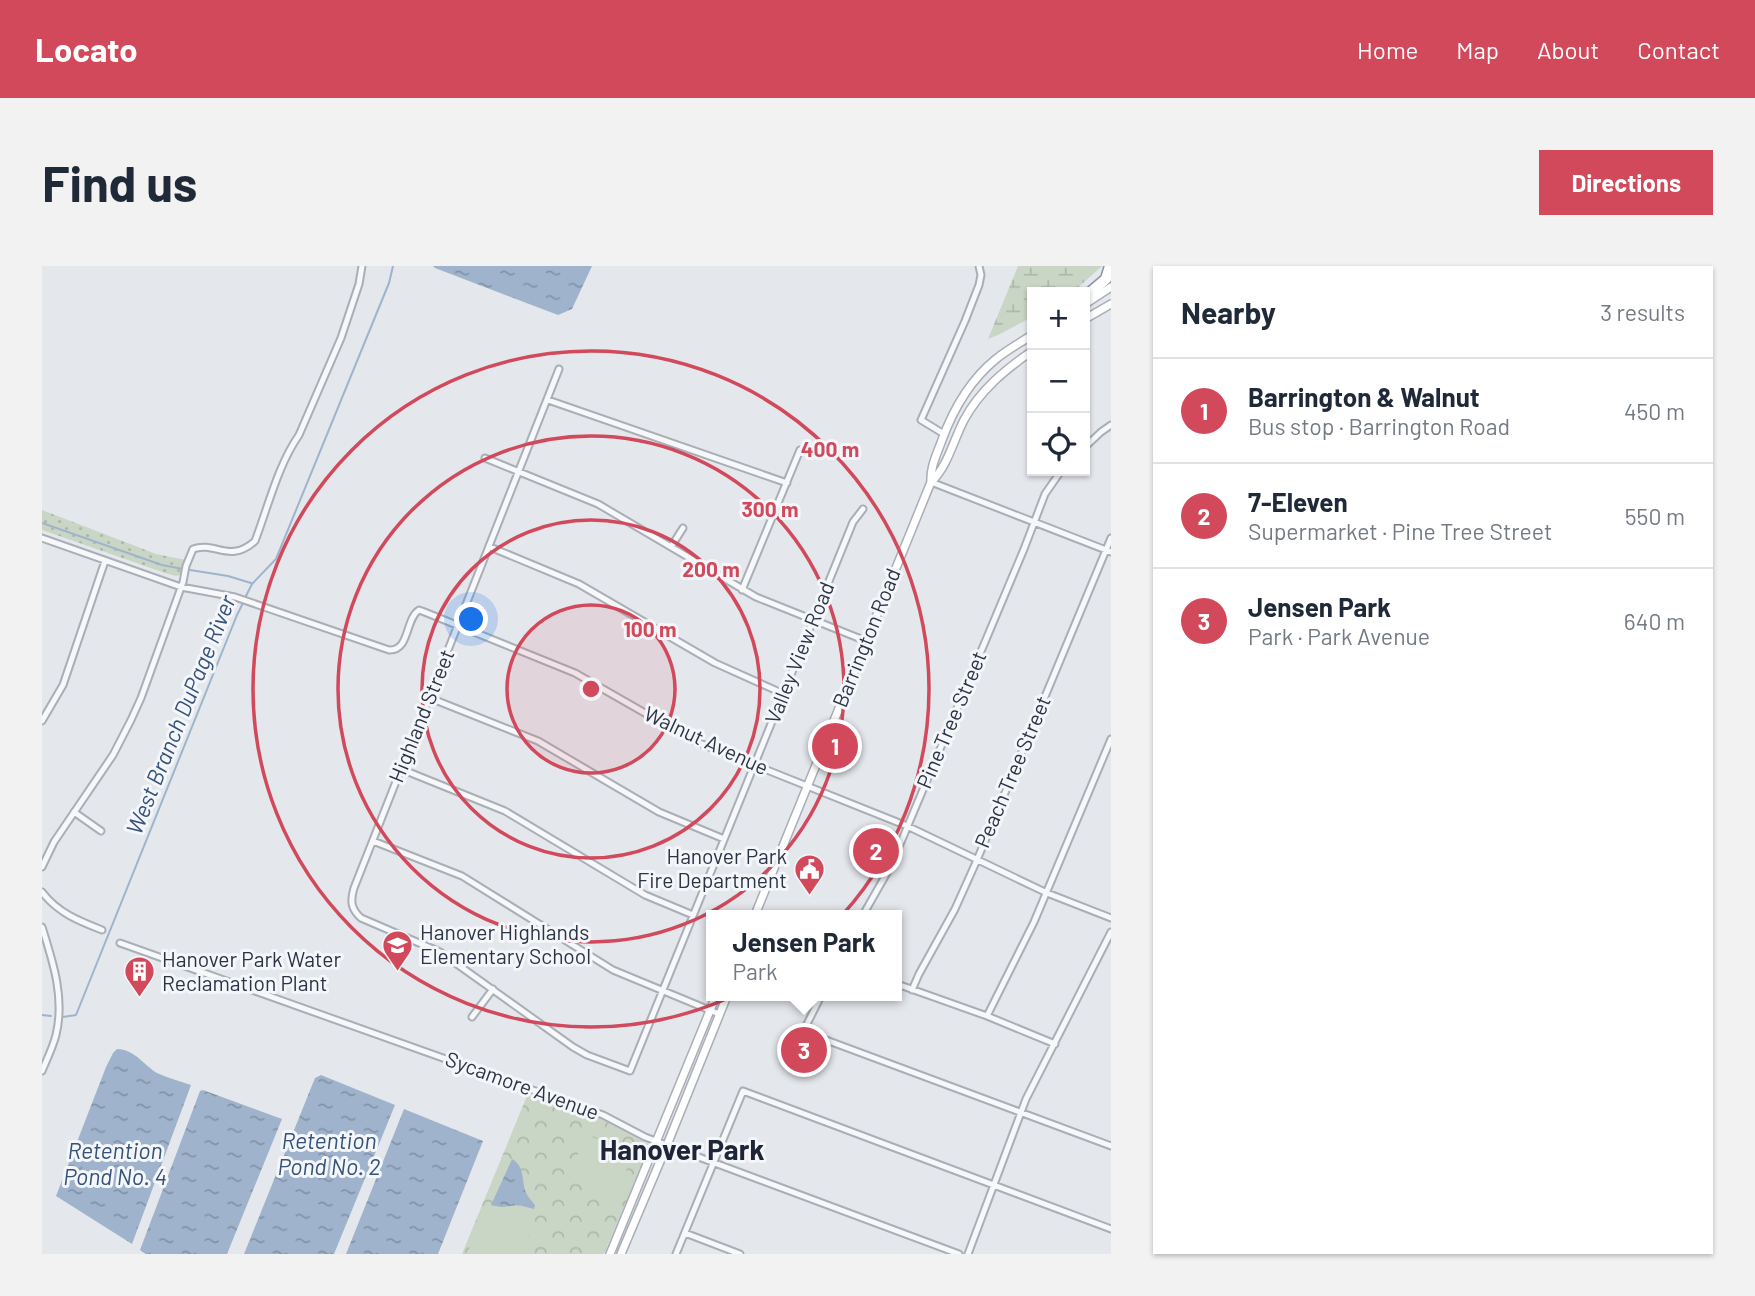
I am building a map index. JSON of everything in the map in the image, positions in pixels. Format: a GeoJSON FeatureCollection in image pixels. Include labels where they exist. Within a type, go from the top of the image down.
{"type":"FeatureCollection","features":[{"type":"Feature","properties":{"kind":"highway"},"geometry":{"type":"LineString","coordinates":[[1090,293],[1106,279],[1110,266]]}},
{"type":"Feature","properties":{"kind":"main road"},"geometry":{"type":"LineString","coordinates":[[1090,301],[1111,287]]}},
{"type":"Feature","properties":{"kind":"main road"},"geometry":{"type":"LineString","coordinates":[[1090,316],[1111,304]]}},
{"type":"Feature","properties":{"kind":"main road","name":"Barrington Road"},"geometry":{"type":"LineString","coordinates":[[931,482],[930,471],[961,399],[977,377],[995,360],[1027,338]]}},
{"type":"Feature","properties":{"kind":"main road","name":"Barrington Road"},"geometry":{"type":"LineString","coordinates":[[756,910],[931,482],[940,473],[964,419],[979,397],[1007,369],[1027,355]]}},
{"type":"Feature","properties":{"kind":"main road"},"geometry":{"type":"LineString","coordinates":[[610,1254],[714,1001]]}},
{"type":"Feature","properties":{"kind":"main road"},"geometry":{"type":"LineString","coordinates":[[621,1254],[725,1001]]}},
{"type":"Feature","properties":{"kind":"street"},"geometry":{"type":"LineString","coordinates":[[42,867],[50,849],[113,755],[131,720],[181,587],[192,550],[198,547],[238,551],[255,541],[290,448],[299,435],[341,338],[359,284],[362,266]]}},
{"type":"Feature","properties":{"kind":"street"},"geometry":{"type":"LineString","coordinates":[[944,434],[921,420],[979,285],[981,275],[978,266]]}},
{"type":"Feature","properties":{"kind":"street","name":"Highland Street"},"geometry":{"type":"LineString","coordinates":[[493,989],[440,952],[360,918],[352,907],[352,894],[559,369]]}},
{"type":"Feature","properties":{"kind":"street"},"geometry":{"type":"LineString","coordinates":[[548,400],[787,482]]}},
{"type":"Feature","properties":{"kind":"street"},"geometry":{"type":"LineString","coordinates":[[1090,442],[1111,425]]}},
{"type":"Feature","properties":{"kind":"street"},"geometry":{"type":"LineString","coordinates":[[742,590],[800,450]]}},
{"type":"Feature","properties":{"kind":"street"},"geometry":{"type":"LineString","coordinates":[[485,458],[598,504],[742,590],[866,641]]}},
{"type":"Feature","properties":{"kind":"street","name":"Pine Tree Street"},"geometry":{"type":"LineString","coordinates":[[866,910],[888,871],[1045,494],[1058,476]]}},
{"type":"Feature","properties":{"kind":"street"},"geometry":{"type":"LineString","coordinates":[[931,482],[1108,551]]}},
{"type":"Feature","properties":{"kind":"street","name":"Valley View Road"},"geometry":{"type":"LineString","coordinates":[[493,989],[581,1052],[630,1071],[853,522],[863,509]]}},
{"type":"Feature","properties":{"kind":"street"},"geometry":{"type":"LineString","coordinates":[[671,547],[683,528]]}},
{"type":"Feature","properties":{"kind":"street","name":"Walnut Avenue"},"geometry":{"type":"LineString","coordinates":[[42,538],[181,587],[235,597],[392,651],[401,645],[414,614],[419,610],[575,673],[692,740],[907,826],[1047,892],[1111,918]]}},
{"type":"Feature","properties":{"kind":"street","name":"Peach Tree Street"},"geometry":{"type":"LineString","coordinates":[[912,990],[955,909],[977,860],[1108,551],[1111,538]]}},
{"type":"Feature","properties":{"kind":"street"},"geometry":{"type":"LineString","coordinates":[[489,547],[579,584],[722,667],[784,694]]}},
{"type":"Feature","properties":{"kind":"street"},"geometry":{"type":"LineString","coordinates":[[42,721],[63,685],[105,561]]}},
{"type":"Feature","properties":{"kind":"street"},"geometry":{"type":"LineString","coordinates":[[430,698],[538,741],[659,812],[724,839]]}},
{"type":"Feature","properties":{"kind":"street"},"geometry":{"type":"LineString","coordinates":[[987,1016],[1047,892],[1111,739]]}},
{"type":"Feature","properties":{"kind":"street"},"geometry":{"type":"LineString","coordinates":[[401,769],[505,811],[645,895],[693,915]]}},
{"type":"Feature","properties":{"kind":"street"},"geometry":{"type":"LineString","coordinates":[[74,812],[101,831]]}},
{"type":"Feature","properties":{"kind":"street"},"geometry":{"type":"LineString","coordinates":[[373,841],[462,876],[613,970],[719,1014]]}},
{"type":"Feature","properties":{"kind":"street"},"geometry":{"type":"LineString","coordinates":[[42,892],[65,914],[102,930]]}},
{"type":"Feature","properties":{"kind":"street"},"geometry":{"type":"LineString","coordinates":[[42,928],[53,962],[58,997],[57,1032],[42,1071]]}},
{"type":"Feature","properties":{"kind":"street"},"geometry":{"type":"LineString","coordinates":[[968,1254],[1026,1099],[1111,932]]}},
{"type":"Feature","properties":{"kind":"street","name":"Sycamore Avenue"},"geometry":{"type":"LineString","coordinates":[[121,943],[603,1115],[645,1137],[959,1254]]}},
{"type":"Feature","properties":{"kind":"street"},"geometry":{"type":"LineString","coordinates":[[902,986],[1055,1044]]}},
{"type":"Feature","properties":{"kind":"street"},"geometry":{"type":"LineString","coordinates":[[472,1017],[493,989]]}},
{"type":"Feature","properties":{"kind":"street"},"geometry":{"type":"LineString","coordinates":[[818,1001],[805,1028],[814,1036],[1111,1146]]}},
{"type":"Feature","properties":{"kind":"street"},"geometry":{"type":"LineString","coordinates":[[676,1254],[743,1091],[1111,1229]]}},
{"type":"Feature","properties":{"kind":"street"},"geometry":{"type":"LineString","coordinates":[[684,1233],[740,1254]]}},
{"type":"Feature","properties":{"kind":"green space"},"geometry":{"type":"Polygon","coordinates":[[[1018,266],[1102,266],[1079,287],[1027,287],[1027,320],[988,339],[1018,266]]]}},
{"type":"Feature","properties":{"kind":"green space"},"geometry":{"type":"Polygon","coordinates":[[[42,510],[156,554],[186,560],[183,574],[176,576],[165,573],[42,530],[42,510]]]}},
{"type":"Feature","properties":{"kind":"green space"},"geometry":{"type":"Polygon","coordinates":[[[798,1034],[820,1041],[808,1074],[785,1066],[798,1034]]]}},
{"type":"Feature","properties":{"kind":"green space"},"geometry":{"type":"Polygon","coordinates":[[[529,1091],[586,1111],[650,1145],[604,1254],[462,1254],[529,1091]]]}},
{"type":"Feature","properties":{"kind":"green space"},"geometry":{"type":"Polygon","coordinates":[[[583,1134],[627,1149],[632,1158],[609,1206],[589,1191],[579,1177],[577,1160],[583,1134]]]}},
{"type":"Feature","properties":{"kind":"green space"},"geometry":{"type":"Polygon","coordinates":[[[512,1211],[533,1217],[525,1254],[469,1254],[472,1237],[482,1224],[496,1215],[512,1211]]]}},
{"type":"Feature","properties":{"kind":"water"},"geometry":{"type":"Polygon","coordinates":[[[433,266],[592,266],[572,309],[558,315],[433,266]]]}},
{"type":"Feature","properties":{"kind":"water","name":"Retention Pond No. 4"},"geometry":{"type":"Polygon","coordinates":[[[117,1049],[134,1054],[157,1073],[191,1085],[132,1244],[56,1196],[106,1067],[117,1049]]]}},
{"type":"Feature","properties":{"kind":"water","name":"Retention Pond No. 2"},"geometry":{"type":"Polygon","coordinates":[[[321,1075],[395,1105],[334,1254],[244,1254],[315,1078],[321,1075]]]}},
{"type":"Feature","properties":{"kind":"water"},"geometry":{"type":"Polygon","coordinates":[[[200,1091],[282,1119],[227,1254],[146,1254],[140,1250],[200,1091]]]}},
{"type":"Feature","properties":{"kind":"water"},"geometry":{"type":"Polygon","coordinates":[[[404,1109],[483,1141],[438,1254],[346,1254],[404,1109]]]}},
{"type":"Feature","properties":{"kind":"water"},"geometry":{"type":"Polygon","coordinates":[[[512,1159],[521,1169],[525,1190],[535,1205],[534,1209],[518,1205],[491,1205],[512,1159]]]}},
{"type":"Feature","properties":{"kind":"waterway","name":"West Branch DuPage River"},"geometry":{"type":"LineString","coordinates":[[245,598],[252,584],[276,559],[389,283],[393,266]]}},
{"type":"Feature","properties":{"kind":"waterway"},"geometry":{"type":"LineString","coordinates":[[42,523],[162,565],[183,569]]}},
{"type":"Feature","properties":{"kind":"waterway"},"geometry":{"type":"LineString","coordinates":[[190,570],[251,583]]}},
{"type":"Feature","properties":{"kind":"waterway","name":"West Branch DuPage River"},"geometry":{"type":"LineString","coordinates":[[63,1017],[76,1015],[243,603]]}},
{"type":"Feature","properties":{"kind":"waterway","name":"West Branch DuPage River"},"geometry":{"type":"LineString","coordinates":[[42,1015],[51,1016]]}},
{"type":"Feature","properties":{"kind":"place","name":"Barrington & Walnut"},"geometry":{"type":"Point","coordinates":[835,746]}},
{"type":"Feature","properties":{"kind":"place","name":"7-Eleven"},"geometry":{"type":"Point","coordinates":[876,851]}},
{"type":"Feature","properties":{"kind":"place","name":"Hanover Park Fire Department"},"geometry":{"type":"Point","coordinates":[810,896]}},
{"type":"Feature","properties":{"kind":"place","name":"Hanover Highlands Elementary School"},"geometry":{"type":"Point","coordinates":[397,972]}},
{"type":"Feature","properties":{"kind":"place","name":"Hanover Park Water Reclamation Plant"},"geometry":{"type":"Point","coordinates":[139,999]}},
{"type":"Feature","properties":{"kind":"place","name":"Jensen Park"},"geometry":{"type":"Point","coordinates":[804,1050]}},
{"type":"Feature","properties":{"kind":"district","name":"Hanover Park"},"geometry":{"type":"Point","coordinates":[682,1150]}}]}
